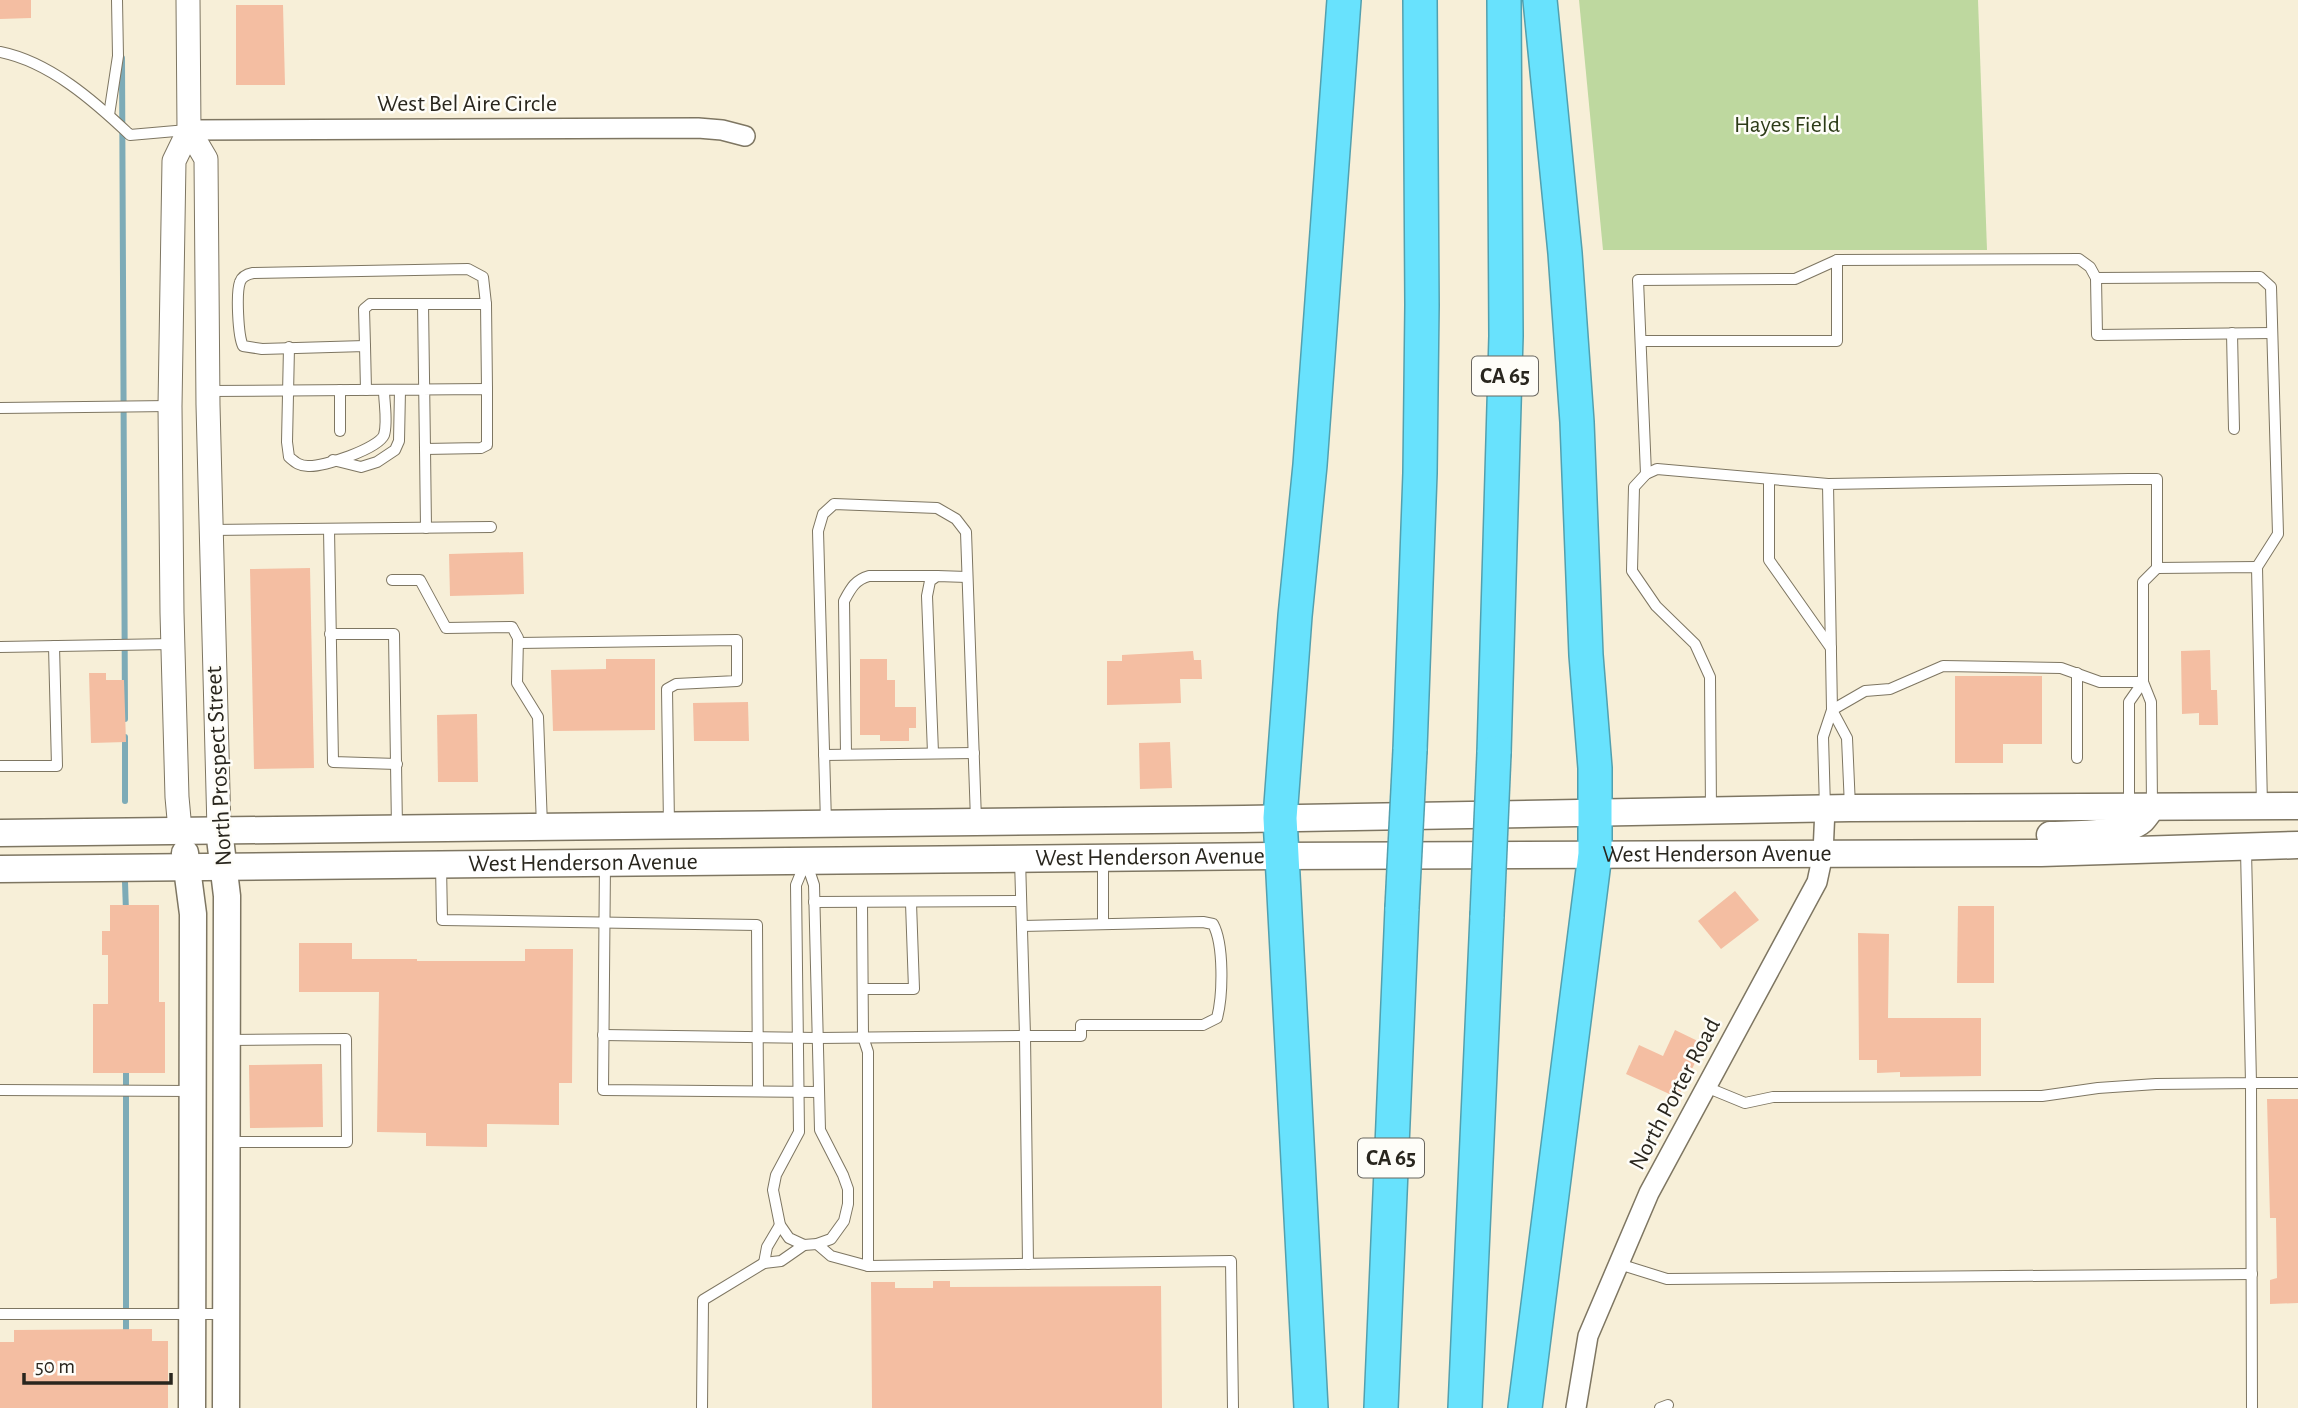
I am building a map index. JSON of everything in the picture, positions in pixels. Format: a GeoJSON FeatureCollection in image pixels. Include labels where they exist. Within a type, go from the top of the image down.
{"type":"FeatureCollection","features":[{"type":"Feature","properties":{"kind":"highway"},"geometry":{"type":"LineString","coordinates":[[1311,1408],[1280,818],[1345,0]]}},
{"type":"Feature","properties":{"kind":"highway","name":"CA 65"},"geometry":{"type":"LineString","coordinates":[[1381,1408],[1420,473],[1420,0]]}},
{"type":"Feature","properties":{"kind":"highway","name":"CA 65"},"geometry":{"type":"LineString","coordinates":[[1465,1408],[1487,916],[1506,336],[1504,0]]}},
{"type":"Feature","properties":{"kind":"highway"},"geometry":{"type":"LineString","coordinates":[[1525,1408],[1595,854],[1595,768],[1588,696],[1577,422],[1565,253],[1540,0]]}},
{"type":"Feature","properties":{"kind":"main road","name":"West Henderson Avenue"},"geometry":{"type":"LineString","coordinates":[[0,833],[1595,814],[1838,808],[2298,806]]}},
{"type":"Feature","properties":{"kind":"main road"},"geometry":{"type":"LineString","coordinates":[[1908,853],[1921,844],[1939,839],[2105,832],[2132,826],[2141,821],[2140,807]]}},
{"type":"Feature","properties":{"kind":"main road"},"geometry":{"type":"LineString","coordinates":[[2246,846],[2246,833],[2273,822],[2298,821]]}},
{"type":"Feature","properties":{"kind":"main road"},"geometry":{"type":"LineString","coordinates":[[806,861],[810,848],[827,840],[856,836],[959,838],[976,822]]}},
{"type":"Feature","properties":{"kind":"main road"},"geometry":{"type":"LineString","coordinates":[[544,863],[586,847],[716,840],[730,824]]}},
{"type":"Feature","properties":{"kind":"main road","name":"North Prospect Street"},"geometry":{"type":"LineString","coordinates":[[180,830],[194,914],[192,1408]]}},
{"type":"Feature","properties":{"kind":"main road","name":"North Prospect Street"},"geometry":{"type":"LineString","coordinates":[[219,830],[225,867],[226,1408]]}},
{"type":"Feature","properties":{"kind":"main road","name":"West Henderson Avenue"},"geometry":{"type":"LineString","coordinates":[[0,869],[1280,856],[2041,853],[2298,845]]}},
{"type":"Feature","properties":{"kind":"street","name":"North Prospect Street"},"geometry":{"type":"LineString","coordinates":[[180,830],[173,644],[170,406],[174,161],[189,130],[188,0]]}},
{"type":"Feature","properties":{"kind":"street","name":"West Bel Aire Circle"},"geometry":{"type":"LineString","coordinates":[[189,130],[698,128],[745,136]]}},
{"type":"Feature","properties":{"kind":"street","name":"North Prospect Street"},"geometry":{"type":"LineString","coordinates":[[189,130],[206,159],[210,530],[219,830]]}},
{"type":"Feature","properties":{"kind":"street"},"geometry":{"type":"LineString","coordinates":[[170,406],[208,398]]}},
{"type":"Feature","properties":{"kind":"street","name":"North Porter Road"},"geometry":{"type":"LineString","coordinates":[[1576,1408],[1588,1336],[1649,1193],[1817,882],[1838,808]]}},
{"type":"Feature","properties":{"kind":"lane"},"geometry":{"type":"LineString","coordinates":[[109,115],[117,56],[117,0]]}},
{"type":"Feature","properties":{"kind":"lane"},"geometry":{"type":"LineString","coordinates":[[0,52],[26,58],[54,74],[109,115],[130,135],[189,130]]}},
{"type":"Feature","properties":{"kind":"lane"},"geometry":{"type":"LineString","coordinates":[[1646,474],[1638,280],[1795,279],[1837,260],[2079,259],[2090,267],[2096,278],[2097,335],[2272,333]]}},
{"type":"Feature","properties":{"kind":"lane"},"geometry":{"type":"LineString","coordinates":[[1641,341],[1837,341],[1837,260]]}},
{"type":"Feature","properties":{"kind":"lane"},"geometry":{"type":"LineString","coordinates":[[365,346],[251,349],[243,346],[239,338],[240,282],[244,275],[253,273],[468,269],[483,277],[486,304],[487,445],[481,448],[425,449]]}},
{"type":"Feature","properties":{"kind":"lane"},"geometry":{"type":"LineString","coordinates":[[2096,278],[2259,277],[2271,287],[2278,534],[2257,566],[2262,806]]}},
{"type":"Feature","properties":{"kind":"lane"},"geometry":{"type":"LineString","coordinates":[[366,390],[364,309],[370,304],[486,304]]}},
{"type":"Feature","properties":{"kind":"lane"},"geometry":{"type":"LineString","coordinates":[[423,304],[426,528]]}},
{"type":"Feature","properties":{"kind":"lane"},"geometry":{"type":"LineString","coordinates":[[2232,333],[2234,429]]}},
{"type":"Feature","properties":{"kind":"lane"},"geometry":{"type":"LineString","coordinates":[[289,347],[289,457],[297,464],[306,466],[351,456],[378,443],[384,435],[384,390]]}},
{"type":"Feature","properties":{"kind":"lane"},"geometry":{"type":"LineString","coordinates":[[208,398],[289,391],[487,389]]}},
{"type":"Feature","properties":{"kind":"lane"},"geometry":{"type":"LineString","coordinates":[[340,390],[340,431]]}},
{"type":"Feature","properties":{"kind":"lane"},"geometry":{"type":"LineString","coordinates":[[333,460],[361,467],[377,462],[395,450],[399,441],[400,390]]}},
{"type":"Feature","properties":{"kind":"lane"},"geometry":{"type":"LineString","coordinates":[[0,408],[170,406]]}},
{"type":"Feature","properties":{"kind":"lane"},"geometry":{"type":"LineString","coordinates":[[1711,811],[1710,677],[1695,644],[1656,606],[1632,571],[1634,487],[1646,474],[1657,469],[1828,484],[2157,479],[2157,568]]}},
{"type":"Feature","properties":{"kind":"lane"},"geometry":{"type":"LineString","coordinates":[[1769,480],[1769,560],[1831,648]]}},
{"type":"Feature","properties":{"kind":"lane"},"geometry":{"type":"LineString","coordinates":[[1828,484],[1832,710],[1823,737],[1838,808]]}},
{"type":"Feature","properties":{"kind":"lane"},"geometry":{"type":"LineString","coordinates":[[826,823],[818,531],[823,514],[834,504],[937,508],[956,519],[966,533],[976,822]]}},
{"type":"Feature","properties":{"kind":"lane"},"geometry":{"type":"LineString","coordinates":[[210,530],[491,527]]}},
{"type":"Feature","properties":{"kind":"lane"},"geometry":{"type":"LineString","coordinates":[[329,529],[333,762],[397,764]]}},
{"type":"Feature","properties":{"kind":"lane"},"geometry":{"type":"LineString","coordinates":[[2140,807],[2151,702],[2143,682],[2143,582],[2157,568],[2257,566]]}},
{"type":"Feature","properties":{"kind":"lane"},"geometry":{"type":"LineString","coordinates":[[846,754],[844,601],[851,587],[859,579],[869,576],[967,577]]}},
{"type":"Feature","properties":{"kind":"lane"},"geometry":{"type":"LineString","coordinates":[[933,753],[927,596],[930,581],[937,576]]}},
{"type":"Feature","properties":{"kind":"lane"},"geometry":{"type":"LineString","coordinates":[[392,580],[420,580],[446,628],[512,627],[518,638],[517,683],[538,717],[542,826]]}},
{"type":"Feature","properties":{"kind":"lane"},"geometry":{"type":"LineString","coordinates":[[330,634],[394,634],[397,828]]}},
{"type":"Feature","properties":{"kind":"lane"},"geometry":{"type":"LineString","coordinates":[[518,643],[737,639],[737,681],[676,684],[667,689],[668,825]]}},
{"type":"Feature","properties":{"kind":"lane"},"geometry":{"type":"LineString","coordinates":[[0,647],[173,644]]}},
{"type":"Feature","properties":{"kind":"lane"},"geometry":{"type":"LineString","coordinates":[[0,766],[57,765],[54,646]]}},
{"type":"Feature","properties":{"kind":"lane"},"geometry":{"type":"LineString","coordinates":[[1832,710],[1865,691],[1890,689],[1942,666],[2061,668],[2100,682],[2143,682]]}},
{"type":"Feature","properties":{"kind":"lane"},"geometry":{"type":"LineString","coordinates":[[2077,673],[2077,758]]}},
{"type":"Feature","properties":{"kind":"lane"},"geometry":{"type":"LineString","coordinates":[[2140,807],[2129,702],[2143,682]]}},
{"type":"Feature","properties":{"kind":"lane"},"geometry":{"type":"LineString","coordinates":[[1832,710],[1847,738],[1838,808]]}},
{"type":"Feature","properties":{"kind":"lane"},"geometry":{"type":"LineString","coordinates":[[824,755],[974,753]]}},
{"type":"Feature","properties":{"kind":"lane"},"geometry":{"type":"LineString","coordinates":[[2246,846],[2251,1083],[2252,1408]]}},
{"type":"Feature","properties":{"kind":"lane"},"geometry":{"type":"LineString","coordinates":[[1103,858],[1104,924]]}},
{"type":"Feature","properties":{"kind":"lane"},"geometry":{"type":"LineString","coordinates":[[1020,859],[1028,1264]]}},
{"type":"Feature","properties":{"kind":"lane"},"geometry":{"type":"LineString","coordinates":[[702,1408],[703,1300],[764,1263],[781,1261],[804,1245],[831,1239],[844,1221],[848,1205],[848,1189],[843,1175],[820,1130],[814,885],[806,861]]}},
{"type":"Feature","properties":{"kind":"lane"},"geometry":{"type":"LineString","coordinates":[[804,1245],[789,1237],[780,1225],[774,1190],[776,1175],[799,1132],[796,885],[806,861]]}},
{"type":"Feature","properties":{"kind":"lane"},"geometry":{"type":"LineString","coordinates":[[605,862],[603,1090],[818,1092]]}},
{"type":"Feature","properties":{"kind":"lane"},"geometry":{"type":"LineString","coordinates":[[441,864],[442,920],[757,925],[758,1091]]}},
{"type":"Feature","properties":{"kind":"lane"},"geometry":{"type":"LineString","coordinates":[[814,902],[862,904],[1021,901]]}},
{"type":"Feature","properties":{"kind":"lane"},"geometry":{"type":"LineString","coordinates":[[863,989],[914,989],[911,903]]}},
{"type":"Feature","properties":{"kind":"lane"},"geometry":{"type":"LineString","coordinates":[[862,904],[863,1037],[868,1052],[868,1266]]}},
{"type":"Feature","properties":{"kind":"lane"},"geometry":{"type":"LineString","coordinates":[[603,1035],[818,1038],[1082,1035],[1082,1025],[1203,1025],[1217,1018],[1221,1003],[1219,934],[1213,924],[1203,922],[1022,926]]}},
{"type":"Feature","properties":{"kind":"lane"},"geometry":{"type":"LineString","coordinates":[[227,1041],[346,1040],[347,1142],[227,1142]]}},
{"type":"Feature","properties":{"kind":"lane"},"geometry":{"type":"LineString","coordinates":[[1706,1087],[1745,1103],[1773,1097],[2042,1096],[2121,1086],[2298,1083]]}},
{"type":"Feature","properties":{"kind":"lane"},"geometry":{"type":"LineString","coordinates":[[0,1090],[193,1091]]}},
{"type":"Feature","properties":{"kind":"lane"},"geometry":{"type":"LineString","coordinates":[[764,1263],[767,1247],[780,1225]]}},
{"type":"Feature","properties":{"kind":"lane"},"geometry":{"type":"LineString","coordinates":[[817,1244],[831,1255],[868,1266],[1231,1261],[1233,1408]]}},
{"type":"Feature","properties":{"kind":"lane"},"geometry":{"type":"LineString","coordinates":[[1619,1264],[1667,1279],[2252,1273]]}},
{"type":"Feature","properties":{"kind":"lane"},"geometry":{"type":"LineString","coordinates":[[0,1314],[227,1314]]}},
{"type":"Feature","properties":{"kind":"green space","name":"Hayes Field"},"geometry":{"type":"Polygon","coordinates":[[[1579,0],[1978,0],[1987,250],[1603,250],[1579,0]]]}},
{"type":"Feature","properties":{"kind":"building"},"geometry":{"type":"Polygon","coordinates":[[[0,0],[31,0],[31,18],[0,19],[0,0]]]}},
{"type":"Feature","properties":{"kind":"building"},"geometry":{"type":"Polygon","coordinates":[[[236,5],[283,5],[285,85],[236,85],[236,5]]]}},
{"type":"Feature","properties":{"kind":"building"},"geometry":{"type":"Polygon","coordinates":[[[523,552],[524,594],[450,596],[449,554],[523,552]]]}},
{"type":"Feature","properties":{"kind":"building"},"geometry":{"type":"Polygon","coordinates":[[[310,568],[314,768],[254,769],[250,569],[310,568]]]}},
{"type":"Feature","properties":{"kind":"building"},"geometry":{"type":"Polygon","coordinates":[[[2210,650],[2211,690],[2217,690],[2218,725],[2199,725],[2199,713],[2182,714],[2181,651],[2210,650]]]}},
{"type":"Feature","properties":{"kind":"building"},"geometry":{"type":"Polygon","coordinates":[[[1193,651],[1194,660],[1201,660],[1202,679],[1180,679],[1181,703],[1107,705],[1107,661],[1122,661],[1122,655],[1193,651]]]}},
{"type":"Feature","properties":{"kind":"building"},"geometry":{"type":"Polygon","coordinates":[[[606,659],[655,659],[655,730],[553,731],[551,670],[606,669],[606,659]]]}},
{"type":"Feature","properties":{"kind":"building"},"geometry":{"type":"Polygon","coordinates":[[[860,659],[887,659],[887,680],[895,680],[895,707],[916,707],[916,728],[909,728],[909,741],[880,741],[880,735],[860,735],[860,659]]]}},
{"type":"Feature","properties":{"kind":"building"},"geometry":{"type":"Polygon","coordinates":[[[89,673],[106,673],[106,680],[124,680],[126,742],[91,743],[89,673]]]}},
{"type":"Feature","properties":{"kind":"building"},"geometry":{"type":"Polygon","coordinates":[[[1955,676],[2042,676],[2042,744],[2003,744],[2003,763],[1955,763],[1955,676]]]}},
{"type":"Feature","properties":{"kind":"building"},"geometry":{"type":"Polygon","coordinates":[[[748,702],[749,741],[694,741],[693,703],[748,702]]]}},
{"type":"Feature","properties":{"kind":"building"},"geometry":{"type":"Polygon","coordinates":[[[477,714],[478,782],[438,782],[437,715],[477,714]]]}},
{"type":"Feature","properties":{"kind":"building"},"geometry":{"type":"Polygon","coordinates":[[[1170,742],[1172,788],[1140,789],[1139,743],[1170,742]]]}},
{"type":"Feature","properties":{"kind":"building"},"geometry":{"type":"Polygon","coordinates":[[[1735,891],[1759,920],[1721,949],[1698,921],[1735,891]]]}},
{"type":"Feature","properties":{"kind":"building"},"geometry":{"type":"Polygon","coordinates":[[[110,905],[159,905],[159,1002],[165,1002],[165,1073],[93,1073],[93,1004],[108,1004],[108,955],[102,955],[102,931],[110,931],[110,905]]]}},
{"type":"Feature","properties":{"kind":"building"},"geometry":{"type":"Polygon","coordinates":[[[1958,906],[1994,906],[1994,983],[1957,983],[1958,906]]]}},
{"type":"Feature","properties":{"kind":"building"},"geometry":{"type":"Polygon","coordinates":[[[1858,933],[1889,934],[1888,1018],[1981,1018],[1981,1076],[1900,1077],[1900,1072],[1877,1073],[1877,1060],[1859,1060],[1858,933]]]}},
{"type":"Feature","properties":{"kind":"building"},"geometry":{"type":"Polygon","coordinates":[[[299,943],[352,943],[352,959],[417,961],[525,961],[525,949],[573,949],[572,1083],[559,1083],[559,1125],[487,1124],[487,1147],[426,1146],[426,1133],[377,1132],[379,992],[299,992],[299,943]]]}},
{"type":"Feature","properties":{"kind":"building"},"geometry":{"type":"Polygon","coordinates":[[[1675,1030],[1704,1044],[1678,1098],[1626,1074],[1639,1045],[1663,1056],[1675,1030]]]}},
{"type":"Feature","properties":{"kind":"building"},"geometry":{"type":"Polygon","coordinates":[[[322,1064],[323,1127],[250,1128],[249,1065],[322,1064]]]}},
{"type":"Feature","properties":{"kind":"building"},"geometry":{"type":"Polygon","coordinates":[[[2267,1099],[2298,1099],[2298,1303],[2270,1304],[2270,1280],[2277,1278],[2276,1218],[2270,1218],[2267,1099]]]}},
{"type":"Feature","properties":{"kind":"building"},"geometry":{"type":"Polygon","coordinates":[[[933,1281],[950,1281],[950,1287],[1161,1286],[1162,1408],[872,1408],[871,1282],[895,1282],[895,1288],[933,1288],[933,1281]]]}},
{"type":"Feature","properties":{"kind":"building"},"geometry":{"type":"Polygon","coordinates":[[[152,1329],[152,1341],[168,1341],[168,1408],[0,1408],[0,1342],[14,1342],[14,1330],[152,1329]]]}},
{"type":"Feature","properties":{"kind":"waterway"},"geometry":{"type":"LineString","coordinates":[[122,58],[125,719]]}},
{"type":"Feature","properties":{"kind":"waterway"},"geometry":{"type":"LineString","coordinates":[[125,737],[125,801]]}},
{"type":"Feature","properties":{"kind":"waterway"},"geometry":{"type":"LineString","coordinates":[[125,882],[126,912]]}},
{"type":"Feature","properties":{"kind":"waterway"},"geometry":{"type":"LineString","coordinates":[[126,1066],[126,1335]]}}]}
